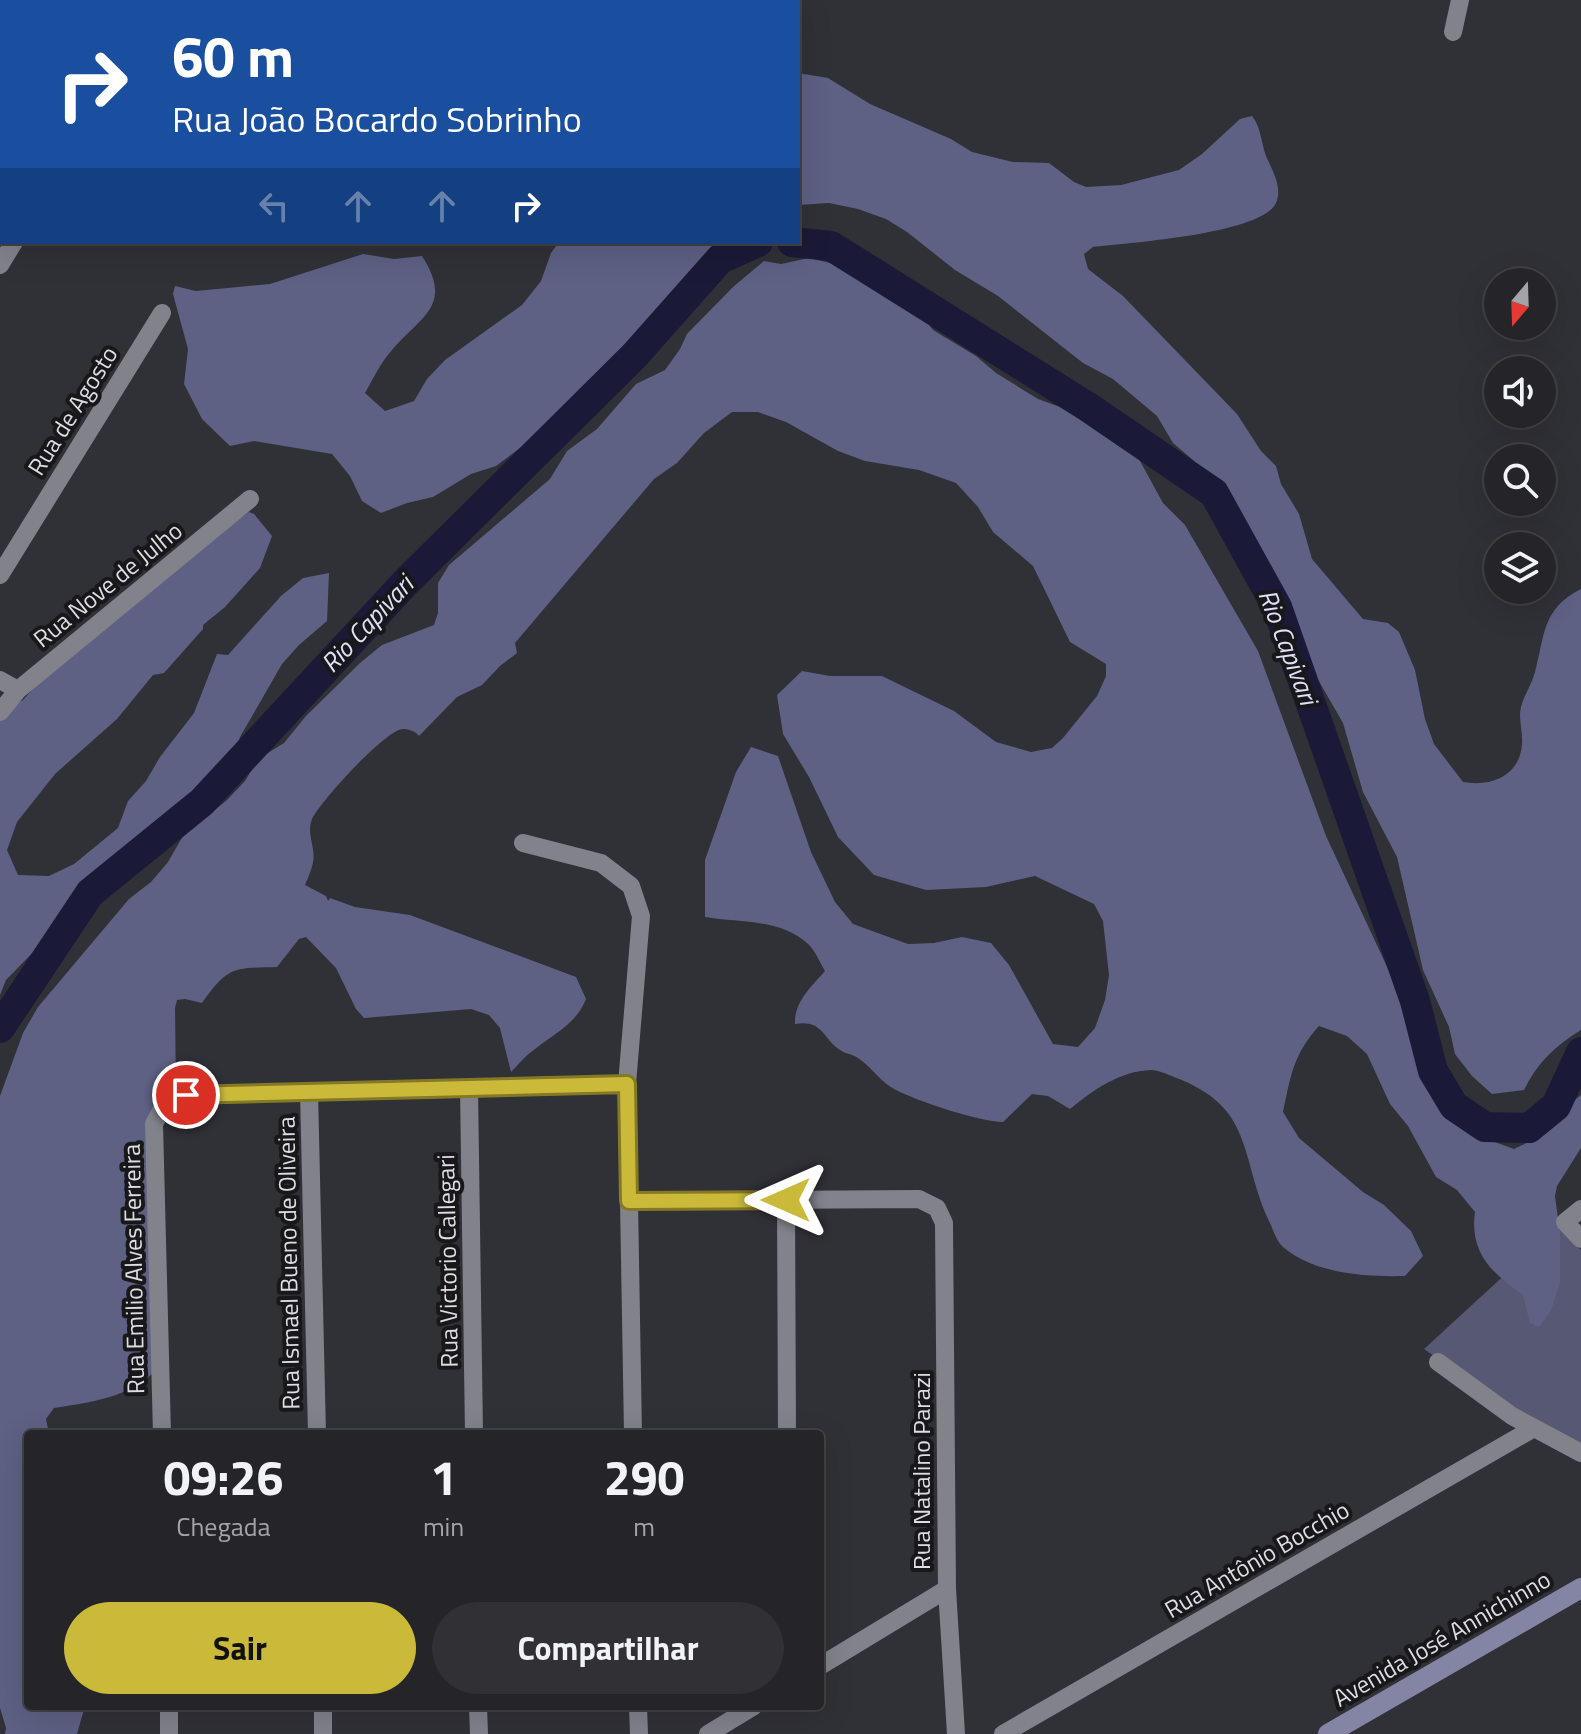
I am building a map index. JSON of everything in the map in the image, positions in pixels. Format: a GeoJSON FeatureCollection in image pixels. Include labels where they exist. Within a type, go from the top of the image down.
{"type":"FeatureCollection","features":[{"type":"Feature","properties":{"kind":"street"},"geometry":{"type":"LineString","coordinates":[[1453,32],[1460,0]]}},
{"type":"Feature","properties":{"kind":"street"},"geometry":{"type":"LineString","coordinates":[[0,265],[13,244]]}},
{"type":"Feature","properties":{"kind":"street","name":"Rua de Agosto"},"geometry":{"type":"LineString","coordinates":[[0,575],[162,313]]}},
{"type":"Feature","properties":{"kind":"street","name":"Rua Nove de Julho"},"geometry":{"type":"LineString","coordinates":[[0,712],[18,690],[250,499]]}},
{"type":"Feature","properties":{"kind":"street"},"geometry":{"type":"LineString","coordinates":[[0,680],[18,690]]}},
{"type":"Feature","properties":{"kind":"street"},"geometry":{"type":"LineString","coordinates":[[523,843],[601,863],[631,886],[641,916],[627,1084],[633,1430]]}},
{"type":"Feature","properties":{"kind":"street"},"geometry":{"type":"LineString","coordinates":[[309,1092],[627,1084]]}},
{"type":"Feature","properties":{"kind":"street","name":"Rua Victorio Callegari"},"geometry":{"type":"LineString","coordinates":[[469,1088],[474,1430]]}},
{"type":"Feature","properties":{"kind":"street","name":"Rua Emilio Alves Ferreira"},"geometry":{"type":"LineString","coordinates":[[162,1430],[154,1124],[164,1105],[186,1095],[309,1092]]}},
{"type":"Feature","properties":{"kind":"street","name":"Rua Ismael Bueno de Oliveira"},"geometry":{"type":"LineString","coordinates":[[309,1092],[317,1430]]}},
{"type":"Feature","properties":{"kind":"street","name":"Rua Natalino Parazi"},"geometry":{"type":"LineString","coordinates":[[786,1200],[919,1199],[937,1208],[944,1223],[947,1589],[956,1734]]}},
{"type":"Feature","properties":{"kind":"street"},"geometry":{"type":"LineString","coordinates":[[629,1201],[786,1200],[787,1430]]}},
{"type":"Feature","properties":{"kind":"street"},"geometry":{"type":"LineString","coordinates":[[1581,1209],[1565,1222],[1581,1239]]}},
{"type":"Feature","properties":{"kind":"street"},"geometry":{"type":"LineString","coordinates":[[1438,1362],[1512,1416],[1581,1453]]}},
{"type":"Feature","properties":{"kind":"street","name":"Rua Antônio Bocchio"},"geometry":{"type":"LineString","coordinates":[[1003,1734],[1534,1428]]}},
{"type":"Feature","properties":{"kind":"street","name":"Avenida José Annichinno"},"geometry":{"type":"LineString","coordinates":[[1328,1734],[1581,1588]]}},
{"type":"Feature","properties":{"kind":"street"},"geometry":{"type":"LineString","coordinates":[[824,1664],[947,1589]]}},
{"type":"Feature","properties":{"kind":"street"},"geometry":{"type":"LineString","coordinates":[[169,1710],[169,1734]]}},
{"type":"Feature","properties":{"kind":"street"},"geometry":{"type":"LineString","coordinates":[[323,1710],[323,1734]]}},
{"type":"Feature","properties":{"kind":"street"},"geometry":{"type":"LineString","coordinates":[[478,1710],[479,1734]]}},
{"type":"Feature","properties":{"kind":"street"},"geometry":{"type":"LineString","coordinates":[[638,1710],[639,1734]]}},
{"type":"Feature","properties":{"kind":"street"},"geometry":{"type":"LineString","coordinates":[[708,1734],[747,1710]]}},
{"type":"Feature","properties":{"kind":"shaded area"},"geometry":{"type":"Polygon","coordinates":[[[800,73],[828,78],[870,104],[951,139],[972,152],[1013,162],[1049,163],[1086,187],[1121,185],[1179,170],[1202,154],[1240,119],[1252,116],[1277,185],[1276,203],[1266,214],[1192,235],[1093,247],[1084,254],[1088,269],[1123,296],[1237,414],[1261,451],[1276,466],[1281,484],[1299,514],[1312,559],[1363,619],[1388,623],[1399,632],[1415,670],[1425,719],[1434,744],[1463,782],[1493,781],[1516,764],[1522,744],[1521,707],[1534,676],[1547,624],[1559,605],[1581,589],[1581,1030],[1548,1056],[1524,1090],[1492,1094],[1472,1076],[1455,1054],[1449,1027],[1423,970],[1397,857],[1363,792],[1343,723],[1294,638],[1259,562],[1204,485],[1193,460],[1173,443],[1157,416],[1113,379],[1083,363],[998,296],[955,270],[886,219],[829,203],[800,205],[800,73]]]}},
{"type":"Feature","properties":{"kind":"shaded area"},"geometry":{"type":"Polygon","coordinates":[[[558,244],[731,244],[675,294],[580,409],[549,426],[496,466],[471,474],[433,497],[381,513],[362,501],[350,476],[332,454],[254,441],[230,446],[202,419],[184,384],[188,349],[173,294],[175,286],[196,291],[270,284],[363,254],[394,259],[422,256],[435,287],[430,309],[384,360],[365,393],[385,411],[414,401],[427,379],[445,360],[522,305],[541,281],[558,244]]]}},
{"type":"Feature","properties":{"kind":"shaded area"},"geometry":{"type":"Polygon","coordinates":[[[809,258],[870,276],[916,308],[933,330],[976,356],[996,373],[1038,399],[1093,419],[1134,450],[1163,503],[1185,525],[1258,651],[1326,836],[1450,1094],[1492,1141],[1514,1149],[1539,1137],[1549,1120],[1581,1095],[1581,1148],[1557,1186],[1555,1196],[1560,1233],[1560,1282],[1551,1311],[1539,1327],[1530,1323],[1523,1295],[1493,1270],[1480,1251],[1474,1226],[1475,1212],[1457,1190],[1436,1177],[1408,1126],[1390,1104],[1367,1054],[1347,1036],[1319,1026],[1298,1056],[1283,1112],[1299,1138],[1363,1192],[1384,1205],[1411,1231],[1423,1256],[1405,1276],[1341,1272],[1310,1263],[1283,1247],[1269,1221],[1241,1136],[1232,1119],[1219,1103],[1200,1089],[1160,1071],[1140,1071],[1118,1078],[1070,1109],[1048,1096],[1032,1094],[1003,1122],[993,1121],[949,1110],[896,1090],[858,1058],[834,1046],[817,1027],[795,1024],[800,1002],[825,971],[811,947],[797,936],[772,926],[705,917],[705,860],[736,772],[751,747],[778,756],[811,852],[835,902],[853,924],[908,944],[962,937],[991,943],[1009,965],[1053,1044],[1078,1047],[1095,1028],[1105,1000],[1109,975],[1103,921],[1094,904],[1035,876],[986,887],[926,890],[874,875],[838,837],[809,777],[783,734],[777,695],[802,671],[830,676],[882,676],[954,711],[996,742],[1031,752],[1052,748],[1063,738],[1097,696],[1106,676],[1106,664],[1070,642],[1033,566],[993,532],[978,507],[956,483],[919,470],[865,461],[838,451],[786,422],[758,412],[732,412],[704,433],[677,463],[654,479],[515,643],[517,653],[482,685],[457,697],[419,736],[403,729],[382,741],[340,783],[317,810],[310,825],[314,856],[305,885],[326,896],[328,901],[330,898],[355,907],[410,915],[576,977],[586,999],[577,1015],[511,1072],[500,1028],[489,1015],[471,1009],[364,1018],[356,1009],[336,968],[306,937],[299,939],[277,967],[233,972],[219,982],[202,1003],[177,1000],[176,1088],[162,1126],[156,1370],[122,1393],[54,1408],[46,1419],[48,1430],[24,1430],[24,1710],[84,1710],[77,1734],[5,1734],[0,1708],[0,1096],[23,1033],[38,1007],[129,899],[151,882],[168,862],[183,836],[227,800],[245,781],[258,759],[284,743],[306,716],[382,645],[434,625],[438,613],[438,583],[449,565],[550,479],[567,451],[597,429],[636,384],[665,370],[687,334],[733,287],[764,261],[781,264],[809,258]]]}},
{"type":"Feature","properties":{"kind":"shaded area"},"geometry":{"type":"Polygon","coordinates":[[[249,512],[272,536],[260,568],[225,607],[203,625],[203,629],[164,673],[153,675],[117,719],[55,774],[17,822],[7,850],[18,875],[49,876],[74,864],[118,828],[128,801],[146,781],[160,757],[194,713],[217,654],[228,655],[281,596],[303,578],[329,573],[327,621],[282,664],[240,737],[230,765],[172,822],[114,861],[81,903],[6,980],[0,995],[0,712],[23,700],[94,619],[249,512]]]}},
{"type":"Feature","properties":{"kind":"shaded area"},"geometry":{"type":"Polygon","coordinates":[[[1558,1226],[1581,1250],[1581,1445],[1536,1426],[1424,1349],[1558,1226]]]}},
{"type":"Feature","properties":{"kind":"waterway","name":"Rio Capivari"},"geometry":{"type":"LineString","coordinates":[[800,243],[831,246],[1088,407],[1214,493],[1277,607],[1415,1001],[1433,1071],[1454,1106],[1485,1127],[1529,1128],[1556,1106],[1581,1052]]}},
{"type":"Feature","properties":{"kind":"waterway","name":"Rio Capivari"},"geometry":{"type":"LineString","coordinates":[[0,1028],[90,893],[202,802],[406,582],[634,356],[720,259],[754,244]]}},
{"type":"Feature","properties":{"kind":"route"},"geometry":{"type":"LineString","coordinates":[[186,1095],[627,1084],[629,1201],[786,1200]]}}]}
